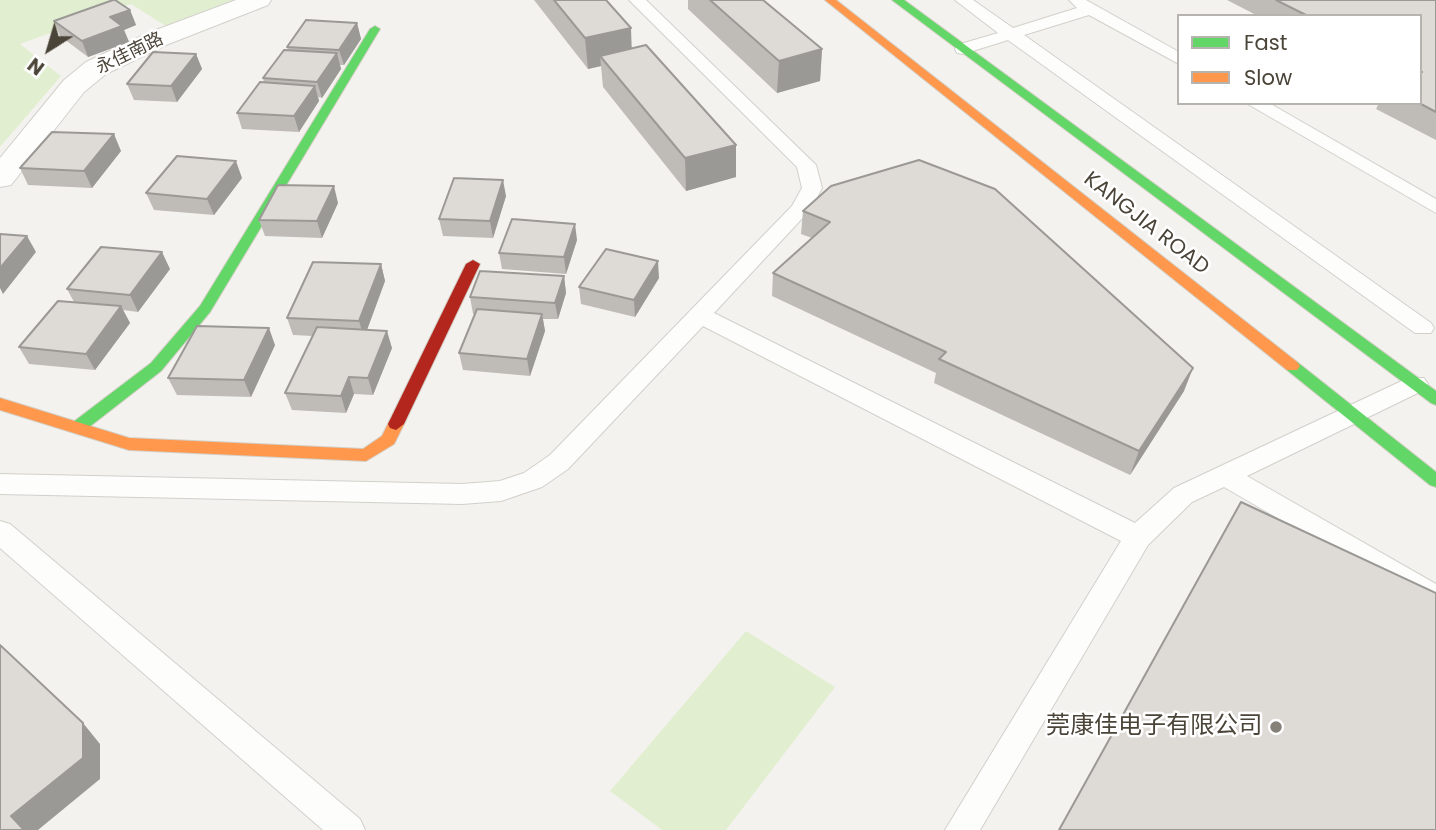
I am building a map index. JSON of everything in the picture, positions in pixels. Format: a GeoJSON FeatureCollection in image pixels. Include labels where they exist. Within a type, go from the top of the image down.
{"type":"FeatureCollection","features":[{"type":"Feature","properties":{"kind":"street","name":"永佳南路"},"geometry":{"type":"LineString","coordinates":[[0,178],[74,86],[96,68],[157,39],[259,0]]}},
{"type":"Feature","properties":{"kind":"street","name":"KANGJIA ROAD"},"geometry":{"type":"LineString","coordinates":[[830,0],[1436,481]]}},
{"type":"Feature","properties":{"kind":"street","name":"KANGJIA ROAD"},"geometry":{"type":"LineString","coordinates":[[897,0],[1426,392]]}},
{"type":"Feature","properties":{"kind":"street"},"geometry":{"type":"LineString","coordinates":[[78,427],[149,373],[190,328],[375,29]]}},
{"type":"Feature","properties":{"kind":"street"},"geometry":{"type":"LineString","coordinates":[[0,404],[129,444],[366,455],[388,440],[473,264]]}},
{"type":"Feature","properties":{"kind":"lane"},"geometry":{"type":"LineString","coordinates":[[0,484],[462,494],[501,491],[533,480],[559,463],[801,209],[812,188],[806,165],[637,0]]}},
{"type":"Feature","properties":{"kind":"lane"},"geometry":{"type":"LineString","coordinates":[[963,0],[1423,328]]}},
{"type":"Feature","properties":{"kind":"lane"},"geometry":{"type":"LineString","coordinates":[[1075,0],[1177,59]]}},
{"type":"Feature","properties":{"kind":"lane"},"geometry":{"type":"LineString","coordinates":[[962,48],[1091,9]]}},
{"type":"Feature","properties":{"kind":"lane"},"geometry":{"type":"LineString","coordinates":[[1258,105],[1436,207]]}},
{"type":"Feature","properties":{"kind":"lane"},"geometry":{"type":"LineString","coordinates":[[700,315],[1138,537]]}},
{"type":"Feature","properties":{"kind":"lane"},"geometry":{"type":"LineString","coordinates":[[962,830],[1138,537],[1183,495],[1352,414],[1426,392]]}},
{"type":"Feature","properties":{"kind":"lane"},"geometry":{"type":"LineString","coordinates":[[1224,475],[1436,598]]}},
{"type":"Feature","properties":{"kind":"lane"},"geometry":{"type":"LineString","coordinates":[[0,532],[348,830]]}},
{"type":"Feature","properties":{"kind":"green space"},"geometry":{"type":"Polygon","coordinates":[[[0,0],[243,0],[169,28],[131,4],[20,44],[61,76],[0,147],[0,0]]]}},
{"type":"Feature","properties":{"kind":"green space"},"geometry":{"type":"Polygon","coordinates":[[[746,631],[835,687],[726,830],[662,830],[610,791],[746,631]]]}},
{"type":"Feature","properties":{"kind":"building"},"geometry":{"type":"Polygon","coordinates":[[[113,0],[130,10],[110,17],[122,26],[82,41],[54,21],[113,0]]]}},
{"type":"Feature","properties":{"kind":"building"},"geometry":{"type":"Polygon","coordinates":[[[554,0],[606,0],[631,28],[585,38],[554,0]]]}},
{"type":"Feature","properties":{"kind":"building"},"geometry":{"type":"Polygon","coordinates":[[[710,0],[763,0],[822,49],[779,61],[710,0]]]}},
{"type":"Feature","properties":{"kind":"building"},"geometry":{"type":"Polygon","coordinates":[[[1276,0],[1436,0],[1436,112],[1422,105],[1422,14],[1304,14],[1276,0]]]}},
{"type":"Feature","properties":{"kind":"building"},"geometry":{"type":"Polygon","coordinates":[[[306,20],[357,23],[339,50],[287,47],[306,20]]]}},
{"type":"Feature","properties":{"kind":"building"},"geometry":{"type":"Polygon","coordinates":[[[646,45],[736,145],[685,158],[600,56],[646,45]]]}},
{"type":"Feature","properties":{"kind":"building"},"geometry":{"type":"Polygon","coordinates":[[[284,50],[337,53],[317,82],[263,78],[284,50]]]}},
{"type":"Feature","properties":{"kind":"building"},"geometry":{"type":"Polygon","coordinates":[[[153,52],[196,54],[171,86],[127,84],[153,52]]]}},
{"type":"Feature","properties":{"kind":"building"},"geometry":{"type":"Polygon","coordinates":[[[260,82],[315,86],[294,116],[237,113],[260,82]]]}},
{"type":"Feature","properties":{"kind":"building"},"geometry":{"type":"Polygon","coordinates":[[[52,132],[114,134],[84,171],[20,168],[52,132]]]}},
{"type":"Feature","properties":{"kind":"building"},"geometry":{"type":"Polygon","coordinates":[[[177,156],[236,161],[207,199],[146,193],[177,156]]]}},
{"type":"Feature","properties":{"kind":"building"},"geometry":{"type":"Polygon","coordinates":[[[919,160],[995,189],[1193,368],[1139,451],[939,359],[946,352],[773,273],[830,222],[803,211],[831,186],[919,160]]]}},
{"type":"Feature","properties":{"kind":"building"},"geometry":{"type":"Polygon","coordinates":[[[454,178],[503,180],[490,221],[439,219],[454,178]]]}},
{"type":"Feature","properties":{"kind":"building"},"geometry":{"type":"Polygon","coordinates":[[[278,185],[334,186],[317,221],[259,220],[278,185]]]}},
{"type":"Feature","properties":{"kind":"building"},"geometry":{"type":"Polygon","coordinates":[[[512,219],[575,224],[564,257],[499,253],[512,219]]]}},
{"type":"Feature","properties":{"kind":"building"},"geometry":{"type":"Polygon","coordinates":[[[0,234],[27,236],[0,268],[0,234]]]}},
{"type":"Feature","properties":{"kind":"building"},"geometry":{"type":"Polygon","coordinates":[[[101,247],[162,252],[130,295],[67,289],[101,247]]]}},
{"type":"Feature","properties":{"kind":"building"},"geometry":{"type":"Polygon","coordinates":[[[606,249],[658,261],[634,300],[579,287],[606,249]]]}},
{"type":"Feature","properties":{"kind":"building"},"geometry":{"type":"Polygon","coordinates":[[[313,262],[381,264],[359,321],[287,318],[313,262]]]}},
{"type":"Feature","properties":{"kind":"building"},"geometry":{"type":"Polygon","coordinates":[[[480,271],[564,276],[555,303],[470,297],[480,271]]]}},
{"type":"Feature","properties":{"kind":"building"},"geometry":{"type":"Polygon","coordinates":[[[58,301],[121,306],[86,354],[19,347],[58,301]]]}},
{"type":"Feature","properties":{"kind":"building"},"geometry":{"type":"Polygon","coordinates":[[[477,309],[542,314],[527,359],[459,353],[477,309]]]}},
{"type":"Feature","properties":{"kind":"building"},"geometry":{"type":"Polygon","coordinates":[[[197,326],[269,328],[244,380],[168,378],[197,326]]]}},
{"type":"Feature","properties":{"kind":"building"},"geometry":{"type":"Polygon","coordinates":[[[317,327],[387,331],[368,378],[349,377],[341,396],[285,393],[317,327]]]}},
{"type":"Feature","properties":{"kind":"building","name":"莞康佳电子有限公司"},"geometry":{"type":"Polygon","coordinates":[[[1241,502],[1436,593],[1436,830],[1059,830],[1241,502]]]}},
{"type":"Feature","properties":{"kind":"building"},"geometry":{"type":"Polygon","coordinates":[[[0,645],[83,723],[83,758],[11,816],[24,830],[0,830],[0,645]]]}},
{"type":"Feature","properties":{"kind":"traffic: fast"},"geometry":{"type":"LineString","coordinates":[[897,0],[1436,399]]}},
{"type":"Feature","properties":{"kind":"traffic: fast"},"geometry":{"type":"LineString","coordinates":[[78,427],[156,367],[205,309],[375,29]]}},
{"type":"Feature","properties":{"kind":"traffic: fast"},"geometry":{"type":"LineString","coordinates":[[1292,366],[1436,481]]}},
{"type":"Feature","properties":{"kind":"traffic: slow"},"geometry":{"type":"LineString","coordinates":[[830,0],[1292,366]]}},
{"type":"Feature","properties":{"kind":"traffic: slow"},"geometry":{"type":"LineString","coordinates":[[0,404],[129,444],[366,455],[388,440],[396,424]]}},
{"type":"Feature","properties":{"kind":"traffic: jam"},"geometry":{"type":"LineString","coordinates":[[396,424],[473,264]]}},
{"type":"Feature","properties":{"kind":"place","name":"莞康佳电子有限公司"},"geometry":{"type":"Point","coordinates":[1276,727]}}]}
